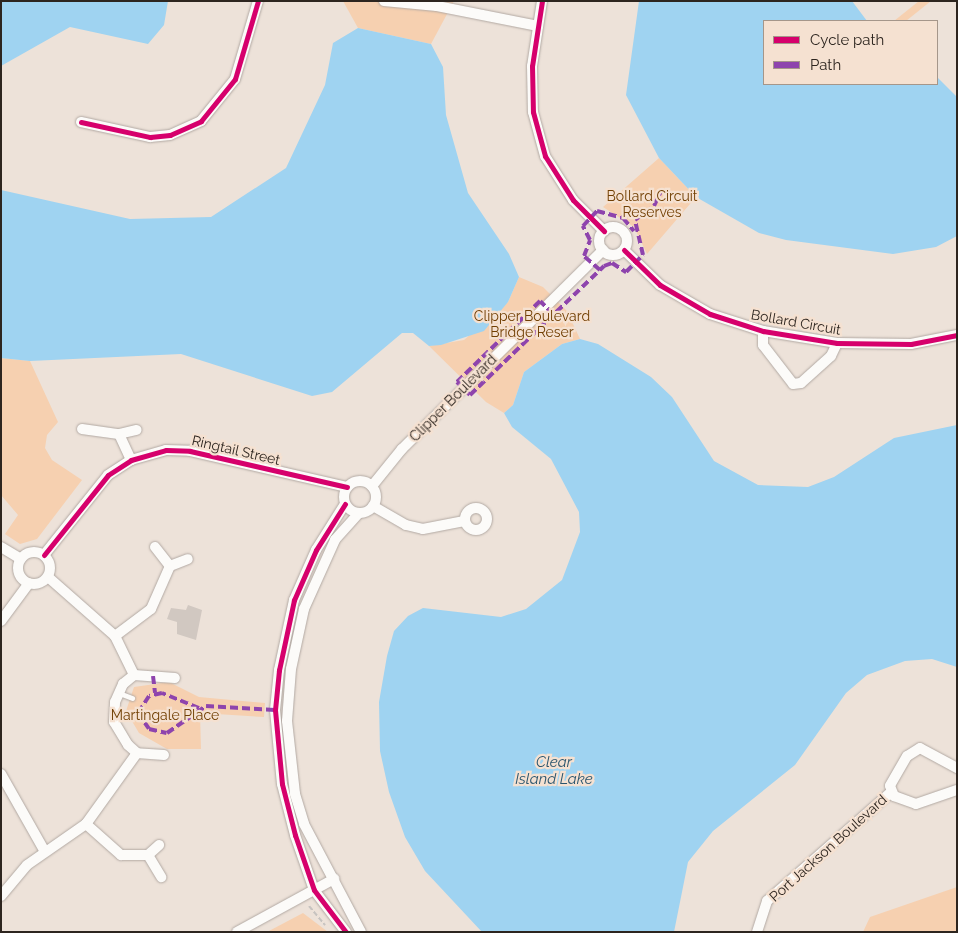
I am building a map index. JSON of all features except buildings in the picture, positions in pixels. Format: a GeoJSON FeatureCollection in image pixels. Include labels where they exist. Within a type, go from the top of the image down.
{"type":"FeatureCollection","features":[{"type":"Feature","properties":{"kind":"street"},"geometry":{"type":"LineString","coordinates":[[81,122],[150,137],[170,135],[201,121],[234,79],[258,1]]}},
{"type":"Feature","properties":{"kind":"street"},"geometry":{"type":"LineString","coordinates":[[384,1],[437,6],[538,26]]}},
{"type":"Feature","properties":{"kind":"street"},"geometry":{"type":"LineString","coordinates":[[425,1],[437,6]]}},
{"type":"Feature","properties":{"kind":"street"},"geometry":{"type":"LineString","coordinates":[[542,1],[532,66],[533,112],[545,156],[573,200],[604,231]]}},
{"type":"Feature","properties":{"kind":"street"},"geometry":{"type":"LineString","coordinates":[[615,227],[623,231],[627,242],[624,250],[611,254],[603,250],[600,242],[604,231],[615,227]]}},
{"type":"Feature","properties":{"kind":"street","name":"Clipper Boulevard"},"geometry":{"type":"LineString","coordinates":[[372,486],[402,449],[603,250]]}},
{"type":"Feature","properties":{"kind":"street","name":"Bollard Circuit"},"geometry":{"type":"LineString","coordinates":[[624,250],[660,285],[710,314],[763,331],[837,342],[911,344],[957,335]]}},
{"type":"Feature","properties":{"kind":"street"},"geometry":{"type":"LineString","coordinates":[[763,331],[763,345],[793,384],[801,383],[831,356],[837,342]]}},
{"type":"Feature","properties":{"kind":"street"},"geometry":{"type":"LineString","coordinates":[[82,429],[119,434],[137,430]]}},
{"type":"Feature","properties":{"kind":"street"},"geometry":{"type":"LineString","coordinates":[[119,434],[131,460]]}},
{"type":"Feature","properties":{"kind":"street","name":"Ringtail Street"},"geometry":{"type":"LineString","coordinates":[[44,555],[93,490],[131,460],[166,450],[190,451],[347,487]]}},
{"type":"Feature","properties":{"kind":"street"},"geometry":{"type":"LineString","coordinates":[[346,932],[310,892],[282,784],[276,697],[294,600],[316,550],[345,504],[347,487],[358,480],[372,486],[374,506]]}},
{"type":"Feature","properties":{"kind":"street"},"geometry":{"type":"LineString","coordinates":[[345,504],[359,513]]}},
{"type":"Feature","properties":{"kind":"street"},"geometry":{"type":"LineString","coordinates":[[361,932],[334,879],[312,842],[295,794],[288,696],[298,634],[315,582],[335,540],[359,513],[374,506]]}},
{"type":"Feature","properties":{"kind":"street"},"geometry":{"type":"LineString","coordinates":[[374,506],[406,526],[424,529],[464,521]]}},
{"type":"Feature","properties":{"kind":"street"},"geometry":{"type":"LineString","coordinates":[[1,547],[21,559]]}},
{"type":"Feature","properties":{"kind":"street"},"geometry":{"type":"LineString","coordinates":[[156,547],[170,566]]}},
{"type":"Feature","properties":{"kind":"street"},"geometry":{"type":"LineString","coordinates":[[29,553],[44,555],[50,563],[48,577],[40,583],[29,583],[19,573],[21,559],[29,553]]}},
{"type":"Feature","properties":{"kind":"street"},"geometry":{"type":"LineString","coordinates":[[115,636],[151,609],[170,566],[188,559]]}},
{"type":"Feature","properties":{"kind":"street"},"geometry":{"type":"LineString","coordinates":[[48,577],[115,636],[134,675]]}},
{"type":"Feature","properties":{"kind":"street"},"geometry":{"type":"LineString","coordinates":[[1,621],[29,583]]}},
{"type":"Feature","properties":{"kind":"street"},"geometry":{"type":"LineString","coordinates":[[134,675],[175,678]]}},
{"type":"Feature","properties":{"kind":"street"},"geometry":{"type":"LineString","coordinates":[[134,675],[118,693],[114,722],[137,752],[164,755]]}},
{"type":"Feature","properties":{"kind":"street","name":"Port Jackson Boulevard"},"geometry":{"type":"LineString","coordinates":[[757,932],[767,901],[890,793],[907,756],[920,748],[957,768]]}},
{"type":"Feature","properties":{"kind":"street"},"geometry":{"type":"LineString","coordinates":[[1,896],[44,850],[86,824],[137,752]]}},
{"type":"Feature","properties":{"kind":"street"},"geometry":{"type":"LineString","coordinates":[[1,774],[44,850]]}},
{"type":"Feature","properties":{"kind":"street","name":"Port Jackson Boulevard"},"geometry":{"type":"LineString","coordinates":[[890,793],[916,804],[957,790]]}},
{"type":"Feature","properties":{"kind":"street"},"geometry":{"type":"LineString","coordinates":[[86,824],[121,855],[148,855],[158,845]]}},
{"type":"Feature","properties":{"kind":"street"},"geometry":{"type":"LineString","coordinates":[[148,855],[161,877]]}},
{"type":"Feature","properties":{"kind":"street"},"geometry":{"type":"LineString","coordinates":[[238,932],[334,879]]}},
{"type":"Feature","properties":{"kind":"lane"},"geometry":{"type":"LineString","coordinates":[[118,693],[132,698]]}},
{"type":"Feature","properties":{"kind":"path"},"geometry":{"type":"LineString","coordinates":[[310,892],[311,910],[331,930]]}},
{"type":"Feature","properties":{"kind":"green space"},"geometry":{"type":"Polygon","coordinates":[[[343,1],[454,1],[431,44],[358,28],[343,1]]]}},
{"type":"Feature","properties":{"kind":"green space"},"geometry":{"type":"Polygon","coordinates":[[[919,1],[931,1],[907,20],[895,20],[919,1]]]}},
{"type":"Feature","properties":{"kind":"green space","name":"Bollard Circuit Reserves"},"geometry":{"type":"Polygon","coordinates":[[[659,158],[696,197],[647,254],[634,227],[603,207],[659,158]]]}},
{"type":"Feature","properties":{"kind":"green space","name":"Clipper Boulevard Bridge Reser"},"geometry":{"type":"Polygon","coordinates":[[[519,277],[543,287],[567,311],[580,339],[562,344],[524,372],[513,405],[504,413],[486,402],[429,346],[464,340],[508,302],[519,277]]]}},
{"type":"Feature","properties":{"kind":"green space"},"geometry":{"type":"Polygon","coordinates":[[[1,358],[30,361],[58,422],[47,435],[45,448],[52,460],[82,480],[37,539],[20,544],[5,534],[18,515],[1,495],[1,358]]]}},
{"type":"Feature","properties":{"kind":"green space","name":"Martingale Place"},"geometry":{"type":"Polygon","coordinates":[[[169,682],[199,697],[265,703],[264,717],[200,713],[201,749],[167,749],[139,733],[126,711],[134,687],[169,682]]]}},
{"type":"Feature","properties":{"kind":"green space"},"geometry":{"type":"Polygon","coordinates":[[[957,887],[957,932],[863,932],[870,917],[957,887]]]}},
{"type":"Feature","properties":{"kind":"green space"},"geometry":{"type":"Polygon","coordinates":[[[303,913],[328,932],[267,932],[303,913]]]}},
{"type":"Feature","properties":{"kind":"water"},"geometry":{"type":"Polygon","coordinates":[[[1,1],[168,1],[164,25],[148,44],[70,27],[1,66],[1,1]]]}},
{"type":"Feature","properties":{"kind":"water"},"geometry":{"type":"Polygon","coordinates":[[[639,1],[852,1],[866,20],[763,20],[763,85],[938,85],[938,78],[957,97],[957,236],[936,247],[893,254],[786,240],[759,233],[696,197],[659,158],[626,95],[639,1]]]}},
{"type":"Feature","properties":{"kind":"water"},"geometry":{"type":"Polygon","coordinates":[[[358,28],[431,44],[443,67],[446,115],[468,193],[509,254],[519,277],[508,302],[484,331],[441,345],[429,346],[413,333],[402,333],[332,392],[312,396],[181,354],[30,361],[1,358],[1,190],[130,219],[211,217],[286,168],[325,85],[333,43],[358,28]]]}},
{"type":"Feature","properties":{"kind":"water","name":"Clear Island Lake"},"geometry":{"type":"Polygon","coordinates":[[[580,339],[598,344],[651,377],[672,397],[714,461],[758,485],[808,487],[834,477],[894,438],[957,425],[957,667],[932,659],[905,661],[867,675],[846,693],[795,765],[713,831],[688,862],[674,932],[482,932],[425,871],[405,837],[389,792],[380,751],[379,702],[387,656],[394,631],[408,616],[423,608],[501,617],[526,609],[562,580],[580,532],[579,512],[551,459],[512,427],[504,413],[513,405],[524,372],[562,344],[580,339]]]}},
{"type":"Feature","properties":{"kind":"marked path"},"geometry":{"type":"LineString","coordinates":[[553,314],[540,301],[457,382],[470,395],[604,266],[612,263],[626,272],[643,255],[635,220],[654,206],[661,191]]}},
{"type":"Feature","properties":{"kind":"marked path"},"geometry":{"type":"LineString","coordinates":[[600,270],[584,256],[590,240],[583,226],[597,211],[623,218],[634,231]]}},
{"type":"Feature","properties":{"kind":"marked path"},"geometry":{"type":"LineString","coordinates":[[153,676],[155,693]]}},
{"type":"Feature","properties":{"kind":"marked path"},"geometry":{"type":"LineString","coordinates":[[199,708],[162,693],[149,696],[138,713],[149,729],[167,733],[206,706],[275,710]]}},
{"type":"Feature","properties":{"kind":"cycle path"},"geometry":{"type":"LineString","coordinates":[[81,122],[150,137],[170,135],[201,121],[235,79],[258,1]]}},
{"type":"Feature","properties":{"kind":"cycle path"},"geometry":{"type":"LineString","coordinates":[[542,1],[532,66],[533,112],[545,156],[573,200],[604,231]]}},
{"type":"Feature","properties":{"kind":"cycle path"},"geometry":{"type":"LineString","coordinates":[[624,250],[660,285],[710,314],[763,331],[837,343],[911,344],[957,335]]}},
{"type":"Feature","properties":{"kind":"cycle path"},"geometry":{"type":"LineString","coordinates":[[44,555],[108,475],[131,460],[166,450],[190,451],[347,487]]}},
{"type":"Feature","properties":{"kind":"cycle path"},"geometry":{"type":"LineString","coordinates":[[345,504],[316,550],[294,600],[279,670],[275,710],[282,784],[295,835],[314,890],[346,932]]}}]}
